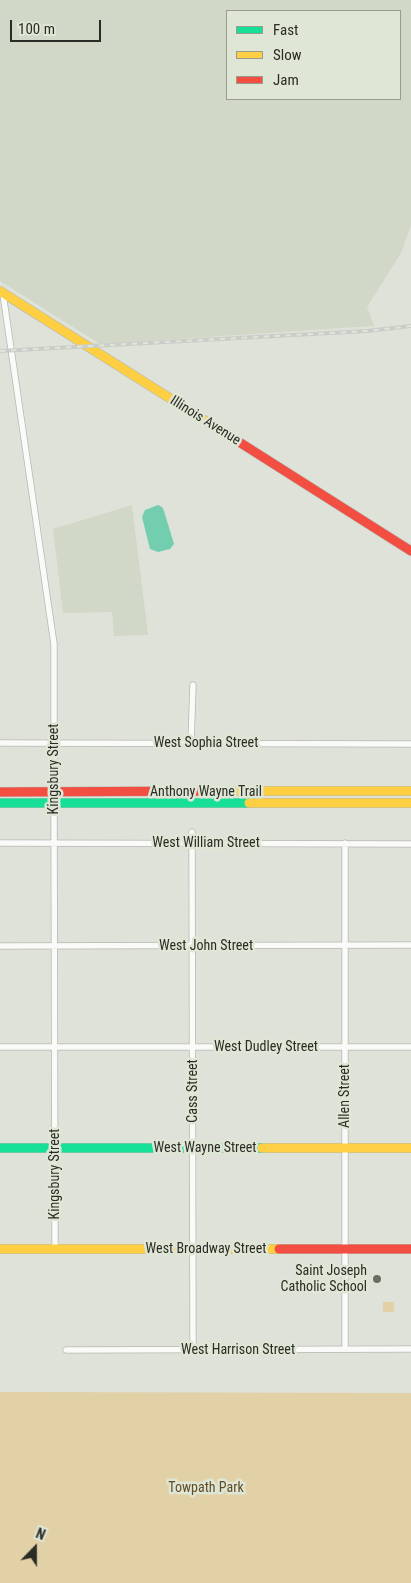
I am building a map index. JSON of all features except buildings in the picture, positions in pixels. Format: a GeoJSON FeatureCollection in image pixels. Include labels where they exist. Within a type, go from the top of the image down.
{"type":"FeatureCollection","features":[{"type":"Feature","properties":{"kind":"main road","name":"Illinois Avenue"},"geometry":{"type":"LineString","coordinates":[[2,292],[411,551]]}},
{"type":"Feature","properties":{"kind":"main road","name":"Anthony Wayne Trail"},"geometry":{"type":"LineString","coordinates":[[0,792],[411,791]]}},
{"type":"Feature","properties":{"kind":"main road","name":"Anthony Wayne Trail"},"geometry":{"type":"LineString","coordinates":[[0,803],[411,803]]}},
{"type":"Feature","properties":{"kind":"main road","name":"West Wayne Street"},"geometry":{"type":"LineString","coordinates":[[0,1148],[411,1148]]}},
{"type":"Feature","properties":{"kind":"main road","name":"West Broadway Street"},"geometry":{"type":"LineString","coordinates":[[0,1249],[411,1249]]}},
{"type":"Feature","properties":{"kind":"street","name":"Kingsbury Street"},"geometry":{"type":"LineString","coordinates":[[2,292],[54,644],[55,1249]]}},
{"type":"Feature","properties":{"kind":"street"},"geometry":{"type":"LineString","coordinates":[[191,743],[193,685]]}},
{"type":"Feature","properties":{"kind":"street","name":"West Sophia Street"},"geometry":{"type":"LineString","coordinates":[[0,743],[411,744]]}},
{"type":"Feature","properties":{"kind":"street","name":"Cass Street"},"geometry":{"type":"LineString","coordinates":[[192,832],[193,1350]]}},
{"type":"Feature","properties":{"kind":"street","name":"West William Street"},"geometry":{"type":"LineString","coordinates":[[0,843],[411,844]]}},
{"type":"Feature","properties":{"kind":"street","name":"Allen Street"},"geometry":{"type":"LineString","coordinates":[[345,843],[345,1349]]}},
{"type":"Feature","properties":{"kind":"street","name":"West John Street"},"geometry":{"type":"LineString","coordinates":[[0,946],[411,945]]}},
{"type":"Feature","properties":{"kind":"street","name":"West Dudley Street"},"geometry":{"type":"LineString","coordinates":[[0,1047],[411,1047]]}},
{"type":"Feature","properties":{"kind":"street","name":"West Harrison Street"},"geometry":{"type":"LineString","coordinates":[[66,1350],[411,1349]]}},
{"type":"Feature","properties":{"kind":"shaded area"},"geometry":{"type":"Polygon","coordinates":[[[0,0],[411,0],[411,226],[401,253],[367,307],[374,326],[100,344],[0,281],[0,0]]]}},
{"type":"Feature","properties":{"kind":"shaded area"},"geometry":{"type":"Polygon","coordinates":[[[132,505],[148,635],[114,636],[112,612],[63,613],[53,529],[132,505]]]}},
{"type":"Feature","properties":{"kind":"shaded area"},"geometry":{"type":"Polygon","coordinates":[[[158,505],[164,511],[174,544],[170,549],[158,552],[150,549],[142,517],[145,510],[158,505]]]}},
{"type":"Feature","properties":{"kind":"green space"},"geometry":{"type":"Polygon","coordinates":[[[383,1302],[394,1302],[394,1311],[383,1312],[383,1302]]]}},
{"type":"Feature","properties":{"kind":"green space","name":"Towpath Park"},"geometry":{"type":"Polygon","coordinates":[[[0,1392],[411,1393],[411,1583],[0,1583],[0,1392]]]}},
{"type":"Feature","properties":{"kind":"railway"},"geometry":{"type":"LineString","coordinates":[[0,351],[367,331],[411,326]]}},
{"type":"Feature","properties":{"kind":"traffic: fast"},"geometry":{"type":"LineString","coordinates":[[0,803],[249,803]]}},
{"type":"Feature","properties":{"kind":"traffic: fast"},"geometry":{"type":"LineString","coordinates":[[0,1148],[262,1148]]}},
{"type":"Feature","properties":{"kind":"traffic: slow"},"geometry":{"type":"LineString","coordinates":[[0,291],[217,428]]}},
{"type":"Feature","properties":{"kind":"traffic: slow"},"geometry":{"type":"LineString","coordinates":[[223,791],[411,791]]}},
{"type":"Feature","properties":{"kind":"traffic: slow"},"geometry":{"type":"LineString","coordinates":[[249,803],[411,803]]}},
{"type":"Feature","properties":{"kind":"traffic: slow"},"geometry":{"type":"LineString","coordinates":[[262,1148],[411,1148]]}},
{"type":"Feature","properties":{"kind":"traffic: slow"},"geometry":{"type":"LineString","coordinates":[[0,1249],[279,1249]]}},
{"type":"Feature","properties":{"kind":"traffic: jam"},"geometry":{"type":"LineString","coordinates":[[217,428],[411,551]]}},
{"type":"Feature","properties":{"kind":"traffic: jam"},"geometry":{"type":"LineString","coordinates":[[0,792],[223,791]]}},
{"type":"Feature","properties":{"kind":"traffic: jam"},"geometry":{"type":"LineString","coordinates":[[279,1249],[411,1249]]}},
{"type":"Feature","properties":{"kind":"place","name":"Saint Joseph Catholic School"},"geometry":{"type":"Point","coordinates":[377,1279]}}]}
